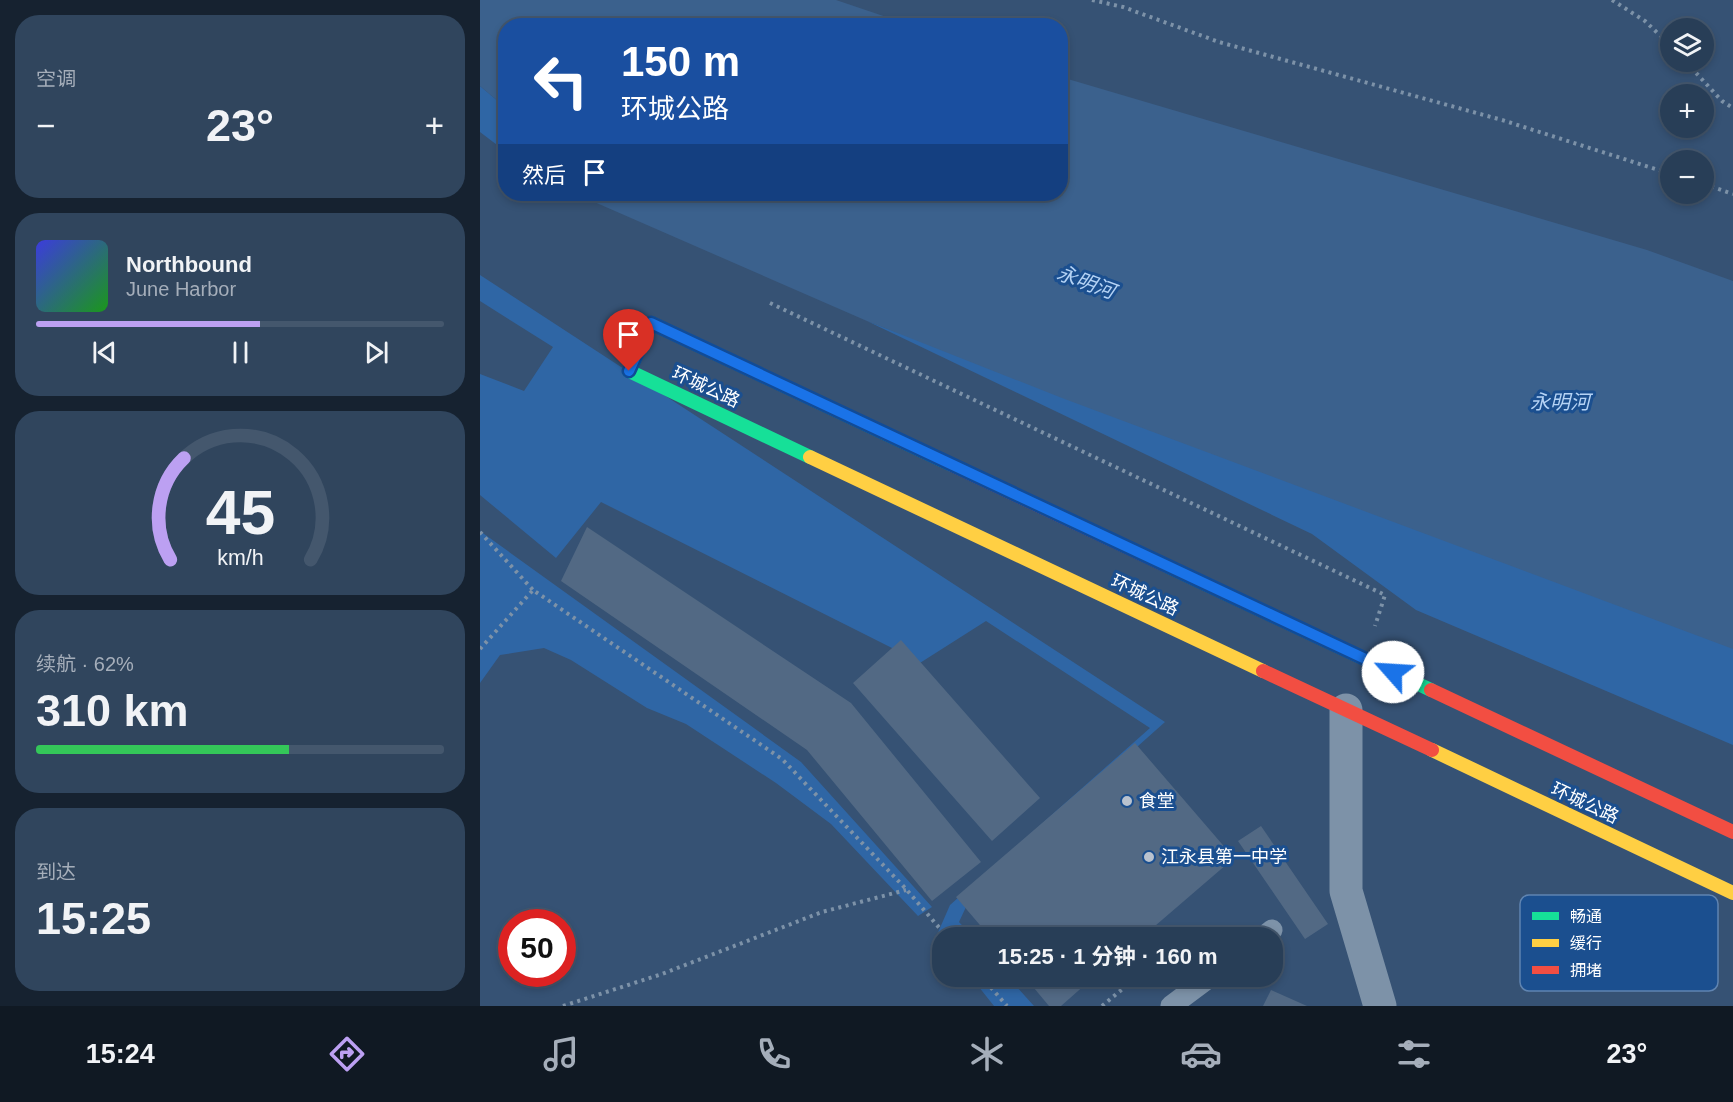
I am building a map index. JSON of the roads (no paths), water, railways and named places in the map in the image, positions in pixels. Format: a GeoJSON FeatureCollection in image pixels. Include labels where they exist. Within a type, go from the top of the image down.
{"type":"FeatureCollection","features":[{"type":"Feature","properties":{"kind":"main road","name":"环城公路"},"geometry":{"type":"LineString","coordinates":[[1733,832],[651,323],[629,371],[1733,893]]}},
{"type":"Feature","properties":{"kind":"street"},"geometry":{"type":"LineString","coordinates":[[1346,710],[1346,891],[1380,1006]]}},
{"type":"Feature","properties":{"kind":"lane"},"geometry":{"type":"LineString","coordinates":[[1171,1006],[1196,987]]}},
{"type":"Feature","properties":{"kind":"water"},"geometry":{"type":"Polygon","coordinates":[[[480,0],[836,0],[889,18],[498,18],[498,101],[480,86],[480,0]]]}},
{"type":"Feature","properties":{"kind":"water","name":"永明河"},"geometry":{"type":"Polygon","coordinates":[[[1068,79],[1647,250],[1733,281],[1733,649],[1062,398],[867,321],[592,201],[1068,201],[1068,79]]]}},
{"type":"Feature","properties":{"kind":"place","name":"食堂"},"geometry":{"type":"Point","coordinates":[1127,801]}},
{"type":"Feature","properties":{"kind":"place","name":"江永县第一中学"},"geometry":{"type":"Point","coordinates":[1149,857]}}]}
